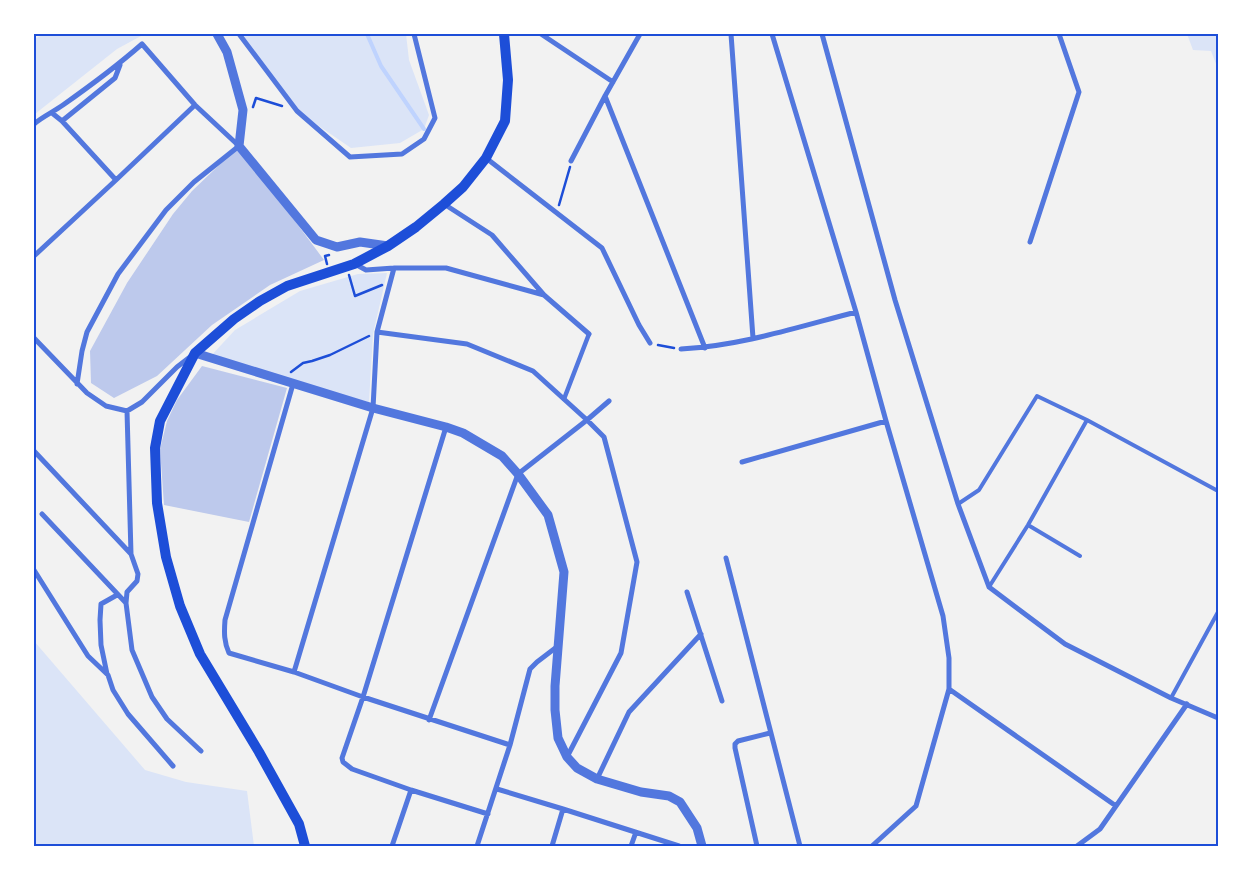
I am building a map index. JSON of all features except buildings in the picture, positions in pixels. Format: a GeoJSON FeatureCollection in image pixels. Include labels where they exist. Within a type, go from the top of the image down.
{"type":"FeatureCollection","features":[{"type":"Feature","properties":{"kind":"main road"},"geometry":{"type":"LineString","coordinates":[[305,846],[299,824],[260,752],[200,654],[180,606],[166,557],[157,503],[155,448],[160,421],[195,353],[234,319],[260,301],[287,286],[354,264],[388,246],[416,227],[463,186],[486,158],[505,121],[508,80],[504,34]]}},
{"type":"Feature","properties":{"kind":"street"},"geometry":{"type":"LineString","coordinates":[[77,384],[87,332],[118,274],[166,210],[194,182],[239,146],[243,110],[227,52],[217,34]]}},
{"type":"Feature","properties":{"kind":"street"},"geometry":{"type":"LineString","coordinates":[[240,34],[297,111],[350,157],[402,154],[424,139],[435,118],[414,34]]}},
{"type":"Feature","properties":{"kind":"street"},"geometry":{"type":"LineString","coordinates":[[541,34],[613,82]]}},
{"type":"Feature","properties":{"kind":"street"},"geometry":{"type":"LineString","coordinates":[[571,161],[640,34]]}},
{"type":"Feature","properties":{"kind":"street"},"geometry":{"type":"LineString","coordinates":[[731,34],[753,338]]}},
{"type":"Feature","properties":{"kind":"street"},"geometry":{"type":"LineString","coordinates":[[772,34],[856,312],[943,616],[950,658],[949,689],[916,806],[872,846]]}},
{"type":"Feature","properties":{"kind":"street"},"geometry":{"type":"LineString","coordinates":[[822,34],[895,300],[958,504],[989,587],[1065,644],[1171,698],[1218,718]]}},
{"type":"Feature","properties":{"kind":"street"},"geometry":{"type":"LineString","coordinates":[[1030,242],[1079,92],[1059,34]]}},
{"type":"Feature","properties":{"kind":"street"},"geometry":{"type":"LineString","coordinates":[[34,124],[121,63],[142,44],[195,105],[239,146],[316,240],[337,247],[360,242],[388,246]]}},
{"type":"Feature","properties":{"kind":"street"},"geometry":{"type":"LineString","coordinates":[[62,121],[115,78],[121,63]]}},
{"type":"Feature","properties":{"kind":"street"},"geometry":{"type":"LineString","coordinates":[[605,96],[706,348]]}},
{"type":"Feature","properties":{"kind":"street"},"geometry":{"type":"LineString","coordinates":[[34,256],[195,105]]}},
{"type":"Feature","properties":{"kind":"street"},"geometry":{"type":"LineString","coordinates":[[52,113],[62,121],[116,180]]}},
{"type":"Feature","properties":{"kind":"street"},"geometry":{"type":"LineString","coordinates":[[486,158],[602,248],[639,325],[650,343]]}},
{"type":"Feature","properties":{"kind":"street"},"geometry":{"type":"LineString","coordinates":[[444,204],[492,235],[544,295],[589,334],[564,399]]}},
{"type":"Feature","properties":{"kind":"street"},"geometry":{"type":"LineString","coordinates":[[354,264],[366,270],[446,268],[544,295]]}},
{"type":"Feature","properties":{"kind":"street"},"geometry":{"type":"LineString","coordinates":[[294,672],[373,408],[377,332],[394,268]]}},
{"type":"Feature","properties":{"kind":"street"},"geometry":{"type":"LineString","coordinates":[[681,350],[706,348],[753,338],[856,312]]}},
{"type":"Feature","properties":{"kind":"street"},"geometry":{"type":"LineString","coordinates":[[377,332],[467,344],[533,372],[604,437],[637,562],[621,653],[567,757]]}},
{"type":"Feature","properties":{"kind":"street"},"geometry":{"type":"LineString","coordinates":[[34,338],[77,384],[106,406],[126,411],[142,402],[177,367],[195,353],[373,408],[446,427],[463,433],[502,456],[518,474],[548,515],[564,572],[555,686],[555,710],[558,738],[567,757],[577,768],[598,780],[641,792],[669,796],[680,802],[697,828],[702,846]]}},
{"type":"Feature","properties":{"kind":"street"},"geometry":{"type":"LineString","coordinates":[[293,384],[225,620],[224,633],[229,654],[294,672],[429,720],[510,745]]}},
{"type":"Feature","properties":{"kind":"street"},"geometry":{"type":"LineString","coordinates":[[429,720],[518,474],[609,401]]}},
{"type":"Feature","properties":{"kind":"street"},"geometry":{"type":"LineString","coordinates":[[126,411],[130,554],[138,574],[138,581],[128,592],[126,603],[132,650],[152,697],[167,719],[201,751]]}},
{"type":"Feature","properties":{"kind":"street"},"geometry":{"type":"LineString","coordinates":[[742,462],[886,421]]}},
{"type":"Feature","properties":{"kind":"street"},"geometry":{"type":"LineString","coordinates":[[446,427],[363,697],[342,758],[343,762],[352,769],[410,790],[488,814]]}},
{"type":"Feature","properties":{"kind":"street"},"geometry":{"type":"LineString","coordinates":[[34,451],[130,554]]}},
{"type":"Feature","properties":{"kind":"street"},"geometry":{"type":"LineString","coordinates":[[42,514],[126,603]]}},
{"type":"Feature","properties":{"kind":"street"},"geometry":{"type":"LineString","coordinates":[[726,558],[800,846]]}},
{"type":"Feature","properties":{"kind":"street"},"geometry":{"type":"LineString","coordinates":[[34,570],[88,656],[108,675]]}},
{"type":"Feature","properties":{"kind":"street"},"geometry":{"type":"LineString","coordinates":[[687,592],[722,701]]}},
{"type":"Feature","properties":{"kind":"street"},"geometry":{"type":"LineString","coordinates":[[117,595],[101,604],[101,645],[108,675],[113,690],[128,714],[173,766]]}},
{"type":"Feature","properties":{"kind":"street"},"geometry":{"type":"LineString","coordinates":[[598,780],[629,712],[701,634]]}},
{"type":"Feature","properties":{"kind":"street"},"geometry":{"type":"LineString","coordinates":[[477,846],[510,745],[530,670],[559,645]]}},
{"type":"Feature","properties":{"kind":"street"},"geometry":{"type":"LineString","coordinates":[[949,689],[1116,806]]}},
{"type":"Feature","properties":{"kind":"street"},"geometry":{"type":"LineString","coordinates":[[1077,846],[1100,829],[1187,704]]}},
{"type":"Feature","properties":{"kind":"street"},"geometry":{"type":"LineString","coordinates":[[758,846],[735,744],[738,741],[770,733]]}},
{"type":"Feature","properties":{"kind":"street"},"geometry":{"type":"LineString","coordinates":[[497,788],[679,846]]}},
{"type":"Feature","properties":{"kind":"street"},"geometry":{"type":"LineString","coordinates":[[392,846],[410,790]]}},
{"type":"Feature","properties":{"kind":"street"},"geometry":{"type":"LineString","coordinates":[[552,846],[563,808]]}},
{"type":"Feature","properties":{"kind":"street"},"geometry":{"type":"LineString","coordinates":[[631,846],[636,832]]}},
{"type":"Feature","properties":{"kind":"lane"},"geometry":{"type":"LineString","coordinates":[[958,504],[979,490],[1037,396],[1087,420],[1218,491]]}},
{"type":"Feature","properties":{"kind":"lane"},"geometry":{"type":"LineString","coordinates":[[989,587],[1028,525],[1087,420]]}},
{"type":"Feature","properties":{"kind":"lane"},"geometry":{"type":"LineString","coordinates":[[1028,525],[1080,556]]}},
{"type":"Feature","properties":{"kind":"lane"},"geometry":{"type":"LineString","coordinates":[[1171,698],[1218,612]]}},
{"type":"Feature","properties":{"kind":"path"},"geometry":{"type":"LineString","coordinates":[[252,108],[256,98],[297,111]]}},
{"type":"Feature","properties":{"kind":"path"},"geometry":{"type":"LineString","coordinates":[[557,213],[571,161]]}},
{"type":"Feature","properties":{"kind":"path"},"geometry":{"type":"LineString","coordinates":[[349,274],[355,296],[390,282]]}},
{"type":"Feature","properties":{"kind":"path"},"geometry":{"type":"LineString","coordinates":[[280,380],[304,363],[330,355],[377,332]]}},
{"type":"Feature","properties":{"kind":"path"},"geometry":{"type":"LineString","coordinates":[[650,343],[681,350]]}},
{"type":"Feature","properties":{"kind":"shaded area"},"geometry":{"type":"Polygon","coordinates":[[[45,34],[142,34],[117,49],[34,115],[34,39],[45,34]]]}},
{"type":"Feature","properties":{"kind":"shaded area"},"geometry":{"type":"Polygon","coordinates":[[[239,34],[406,34],[409,60],[429,115],[424,129],[400,143],[351,148],[297,111],[239,34]]]}},
{"type":"Feature","properties":{"kind":"shaded area"},"geometry":{"type":"Polygon","coordinates":[[[1187,34],[1218,34],[1218,69],[1211,51],[1193,50],[1187,34]]]}},
{"type":"Feature","properties":{"kind":"shaded area"},"geometry":{"type":"Polygon","coordinates":[[[387,273],[373,334],[369,402],[209,358],[235,330],[300,291],[358,274],[387,273]]]}},
{"type":"Feature","properties":{"kind":"shaded area"},"geometry":{"type":"Polygon","coordinates":[[[34,641],[145,770],[186,782],[247,791],[254,846],[34,846],[34,641]]]}},
{"type":"Feature","properties":{"kind":"waterway"},"geometry":{"type":"LineString","coordinates":[[367,34],[381,66],[424,129]]}}]}
